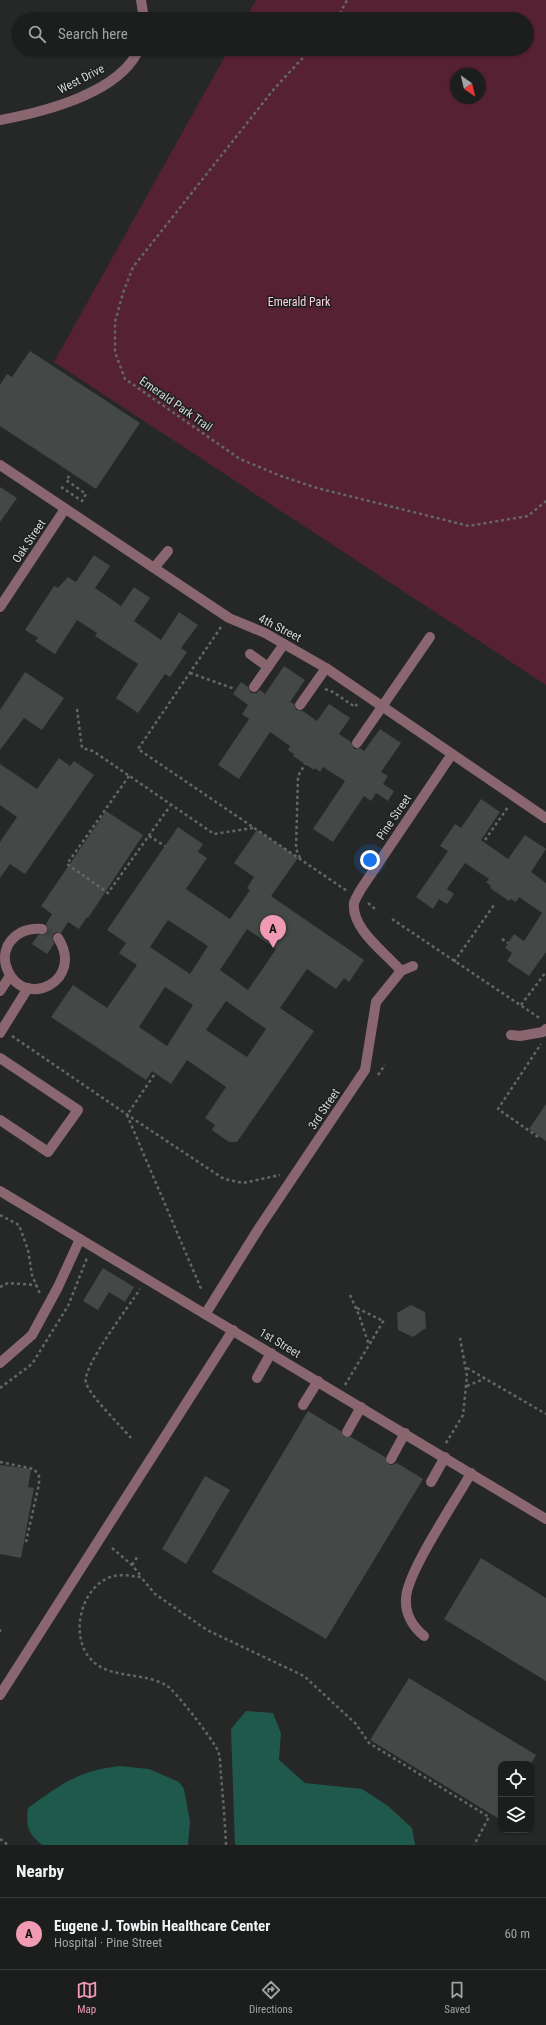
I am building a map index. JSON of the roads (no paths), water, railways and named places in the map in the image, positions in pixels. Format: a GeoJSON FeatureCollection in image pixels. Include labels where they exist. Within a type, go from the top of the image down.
{"type":"FeatureCollection","features":[{"type":"Feature","properties":{"kind":"street"},"geometry":{"type":"LineString","coordinates":[[141,0],[143,12]]}},
{"type":"Feature","properties":{"kind":"street","name":"West Drive"},"geometry":{"type":"LineString","coordinates":[[0,120],[52,108],[81,97],[118,75],[132,62],[135,56]]}},
{"type":"Feature","properties":{"kind":"street","name":"4th Street"},"geometry":{"type":"LineString","coordinates":[[0,465],[229,618],[265,633],[326,668],[546,818]]}},
{"type":"Feature","properties":{"kind":"street","name":"Oak Street"},"geometry":{"type":"LineString","coordinates":[[0,607],[65,508]]}},
{"type":"Feature","properties":{"kind":"street"},"geometry":{"type":"LineString","coordinates":[[154,568],[168,552]]}},
{"type":"Feature","properties":{"kind":"street"},"geometry":{"type":"LineString","coordinates":[[357,742],[430,637]]}},
{"type":"Feature","properties":{"kind":"street"},"geometry":{"type":"LineString","coordinates":[[254,687],[284,644]]}},
{"type":"Feature","properties":{"kind":"street"},"geometry":{"type":"LineString","coordinates":[[250,654],[268,666]]}},
{"type":"Feature","properties":{"kind":"street"},"geometry":{"type":"LineString","coordinates":[[300,705],[326,668]]}},
{"type":"Feature","properties":{"kind":"street","name":"Pine Street"},"geometry":{"type":"LineString","coordinates":[[401,971],[362,930],[355,918],[354,902],[361,889],[452,754]]}},
{"type":"Feature","properties":{"kind":"street"},"geometry":{"type":"LineString","coordinates":[[42,929],[32,928],[22,931],[10,942],[5,956],[6,966],[10,976],[15,981],[28,988],[38,989],[55,981],[62,974],[66,955],[58,938]]}},
{"type":"Feature","properties":{"kind":"street"},"geometry":{"type":"LineString","coordinates":[[401,971],[413,966]]}},
{"type":"Feature","properties":{"kind":"street","name":"3rd Street"},"geometry":{"type":"LineString","coordinates":[[206,1313],[259,1228],[365,1070],[376,1002],[401,971]]}},
{"type":"Feature","properties":{"kind":"street"},"geometry":{"type":"LineString","coordinates":[[0,991],[10,976]]}},
{"type":"Feature","properties":{"kind":"street"},"geometry":{"type":"LineString","coordinates":[[5,1033],[28,988]]}},
{"type":"Feature","properties":{"kind":"street"},"geometry":{"type":"LineString","coordinates":[[511,1035],[543,1032],[546,1029]]}},
{"type":"Feature","properties":{"kind":"street"},"geometry":{"type":"LineString","coordinates":[[0,1058],[78,1110],[48,1152],[0,1120]]}},
{"type":"Feature","properties":{"kind":"street","name":"1st Street"},"geometry":{"type":"LineString","coordinates":[[0,1191],[206,1313],[546,1519]]}},
{"type":"Feature","properties":{"kind":"street"},"geometry":{"type":"LineString","coordinates":[[0,1363],[32,1335],[46,1310],[80,1239]]}},
{"type":"Feature","properties":{"kind":"street"},"geometry":{"type":"LineString","coordinates":[[0,1695],[233,1330]]}},
{"type":"Feature","properties":{"kind":"street"},"geometry":{"type":"LineString","coordinates":[[257,1378],[271,1353]]}},
{"type":"Feature","properties":{"kind":"street"},"geometry":{"type":"LineString","coordinates":[[303,1405],[318,1381]]}},
{"type":"Feature","properties":{"kind":"street"},"geometry":{"type":"LineString","coordinates":[[347,1432],[361,1407]]}},
{"type":"Feature","properties":{"kind":"street"},"geometry":{"type":"LineString","coordinates":[[391,1458],[405,1433]]}},
{"type":"Feature","properties":{"kind":"street"},"geometry":{"type":"LineString","coordinates":[[431,1482],[445,1457]]}},
{"type":"Feature","properties":{"kind":"street"},"geometry":{"type":"LineString","coordinates":[[424,1636],[416,1630],[409,1619],[406,1598],[411,1576],[472,1473]]}},
{"type":"Feature","properties":{"kind":"tunnel"},"geometry":{"type":"LineString","coordinates":[[42,929],[58,938]]}},
{"type":"Feature","properties":{"kind":"place","name":"Eugene J. Towbin Healthcare Center"},"geometry":{"type":"Point","coordinates":[273,948]}},
{"type":"Feature","properties":{"kind":"park label","name":"Emerald Park"},"geometry":{"type":"Point","coordinates":[299,302]}}]}
